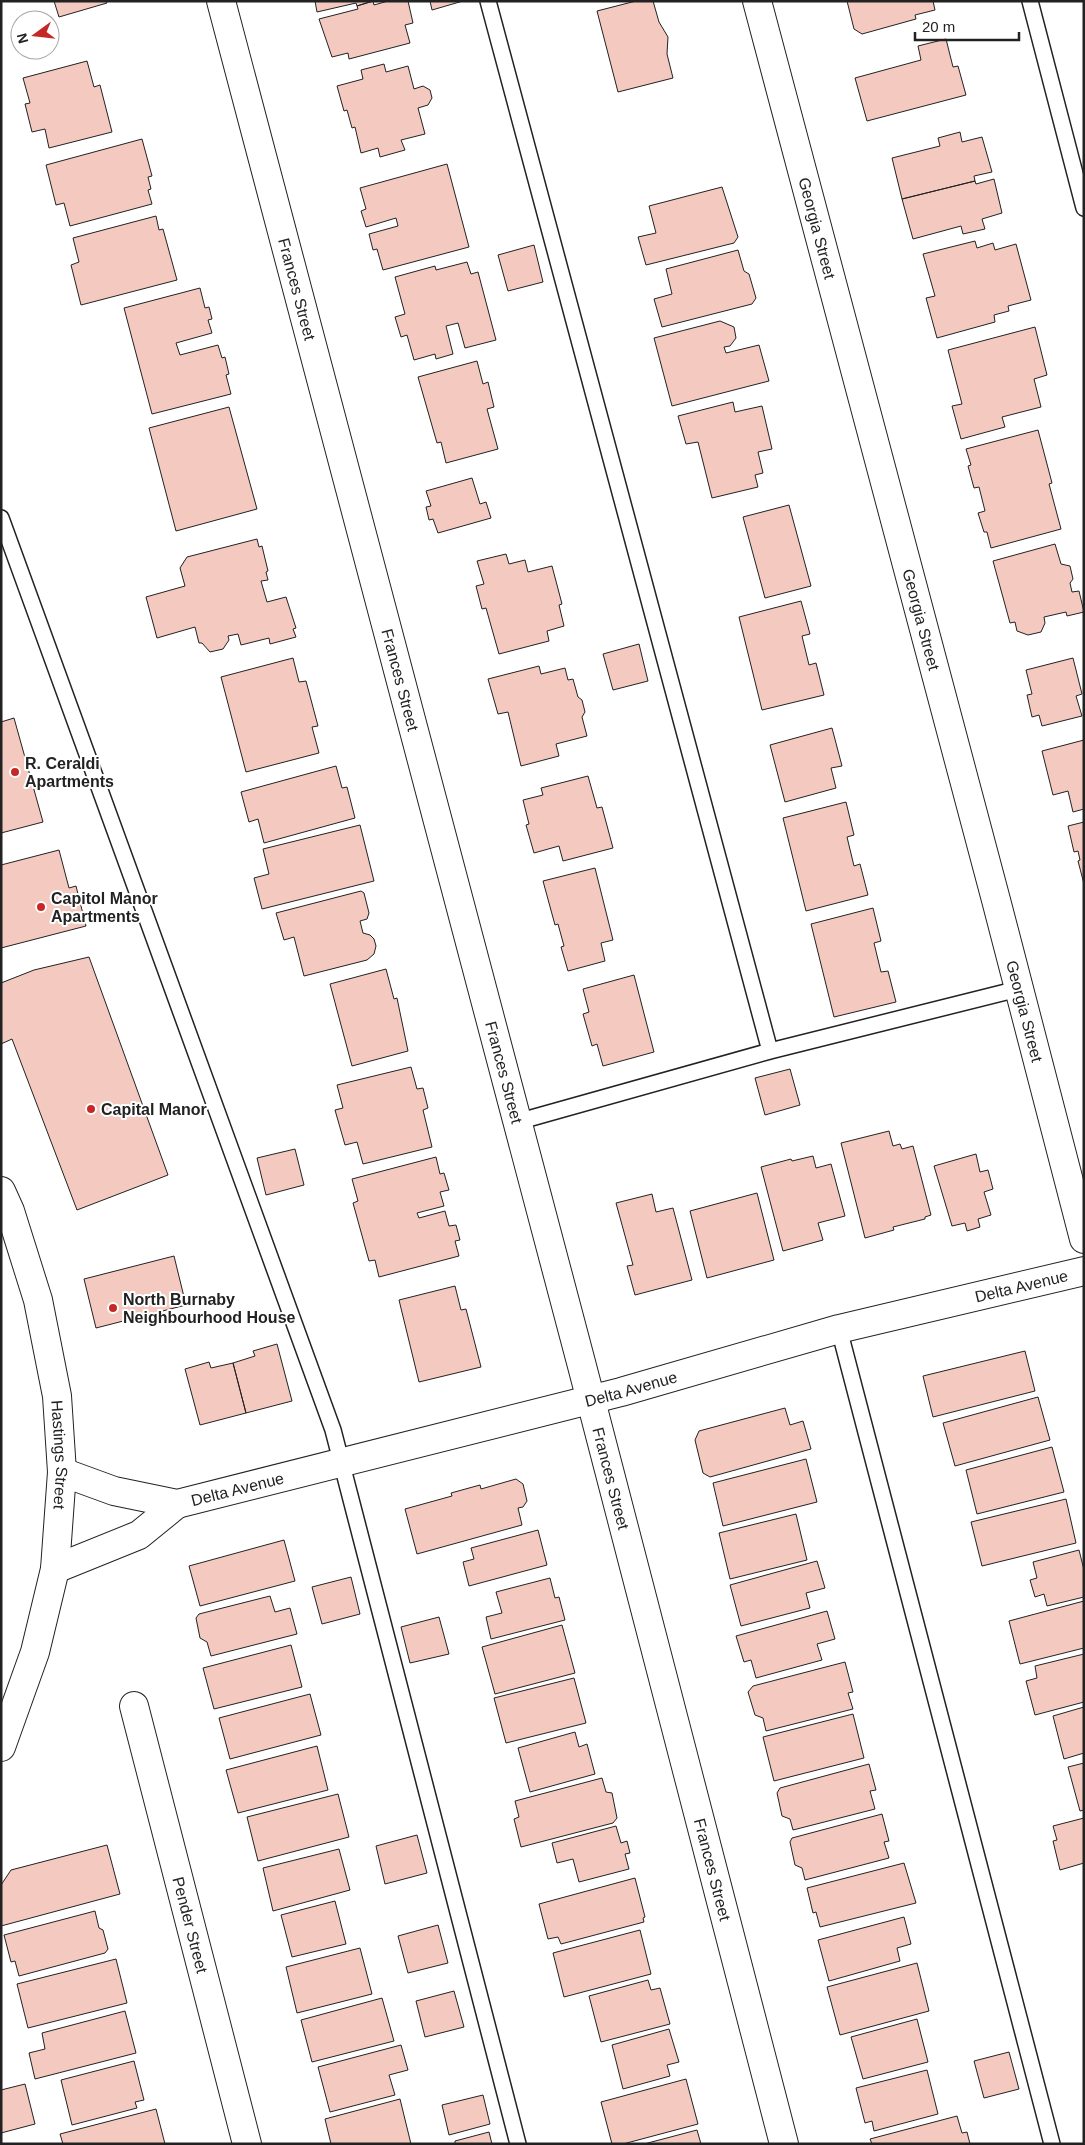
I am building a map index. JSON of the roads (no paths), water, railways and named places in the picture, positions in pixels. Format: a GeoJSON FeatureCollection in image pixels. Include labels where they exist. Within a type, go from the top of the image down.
{"type":"FeatureCollection","features":[{"type":"Feature","properties":{"kind":"street","name":"Frances Street"},"geometry":{"type":"LineString","coordinates":[[221,1],[784,2144]]}},
{"type":"Feature","properties":{"kind":"street","name":"Georgia Street"},"geometry":{"type":"LineString","coordinates":[[757,1],[855,378],[996,900],[1084,1239]]}},
{"type":"Feature","properties":{"kind":"street","name":"Hastings Street"},"geometry":{"type":"LineString","coordinates":[[1,1192],[10,1211],[38,1300],[57,1396],[62,1472],[55,1568],[35,1652],[1,1748]]}},
{"type":"Feature","properties":{"kind":"street","name":"Delta Avenue"},"geometry":{"type":"LineString","coordinates":[[55,1568],[139,1535],[177,1504],[590,1400],[839,1329],[1084,1271]]}},
{"type":"Feature","properties":{"kind":"street","name":"Delta Avenue"},"geometry":{"type":"LineString","coordinates":[[62,1472],[114,1491],[177,1504]]}},
{"type":"Feature","properties":{"kind":"street","name":"Pender Street"},"geometry":{"type":"LineString","coordinates":[[134,1706],[247,2144]]}},
{"type":"Feature","properties":{"kind":"lane"},"geometry":{"type":"LineString","coordinates":[[488,1],[770,1051]]}},
{"type":"Feature","properties":{"kind":"lane"},"geometry":{"type":"LineString","coordinates":[[1030,1],[1084,208]]}},
{"type":"Feature","properties":{"kind":"lane"},"geometry":{"type":"LineString","coordinates":[[1,518],[330,1421],[518,2144]]}},
{"type":"Feature","properties":{"kind":"lane"},"geometry":{"type":"LineString","coordinates":[[517,1122],[770,1051],[1018,989]]}},
{"type":"Feature","properties":{"kind":"lane"},"geometry":{"type":"LineString","coordinates":[[839,1329],[1052,2144]]}},
{"type":"Feature","properties":{"kind":"place","name":"R. Ceraldi Apartments"},"geometry":{"type":"Point","coordinates":[15,772]}},
{"type":"Feature","properties":{"kind":"place","name":"Capitol Manor Apartments"},"geometry":{"type":"Point","coordinates":[41,907]}},
{"type":"Feature","properties":{"kind":"place","name":"Capital Manor"},"geometry":{"type":"Point","coordinates":[91,1109]}},
{"type":"Feature","properties":{"kind":"place","name":"North Burnaby Neighbourhood House"},"geometry":{"type":"Point","coordinates":[113,1308]}}]}
